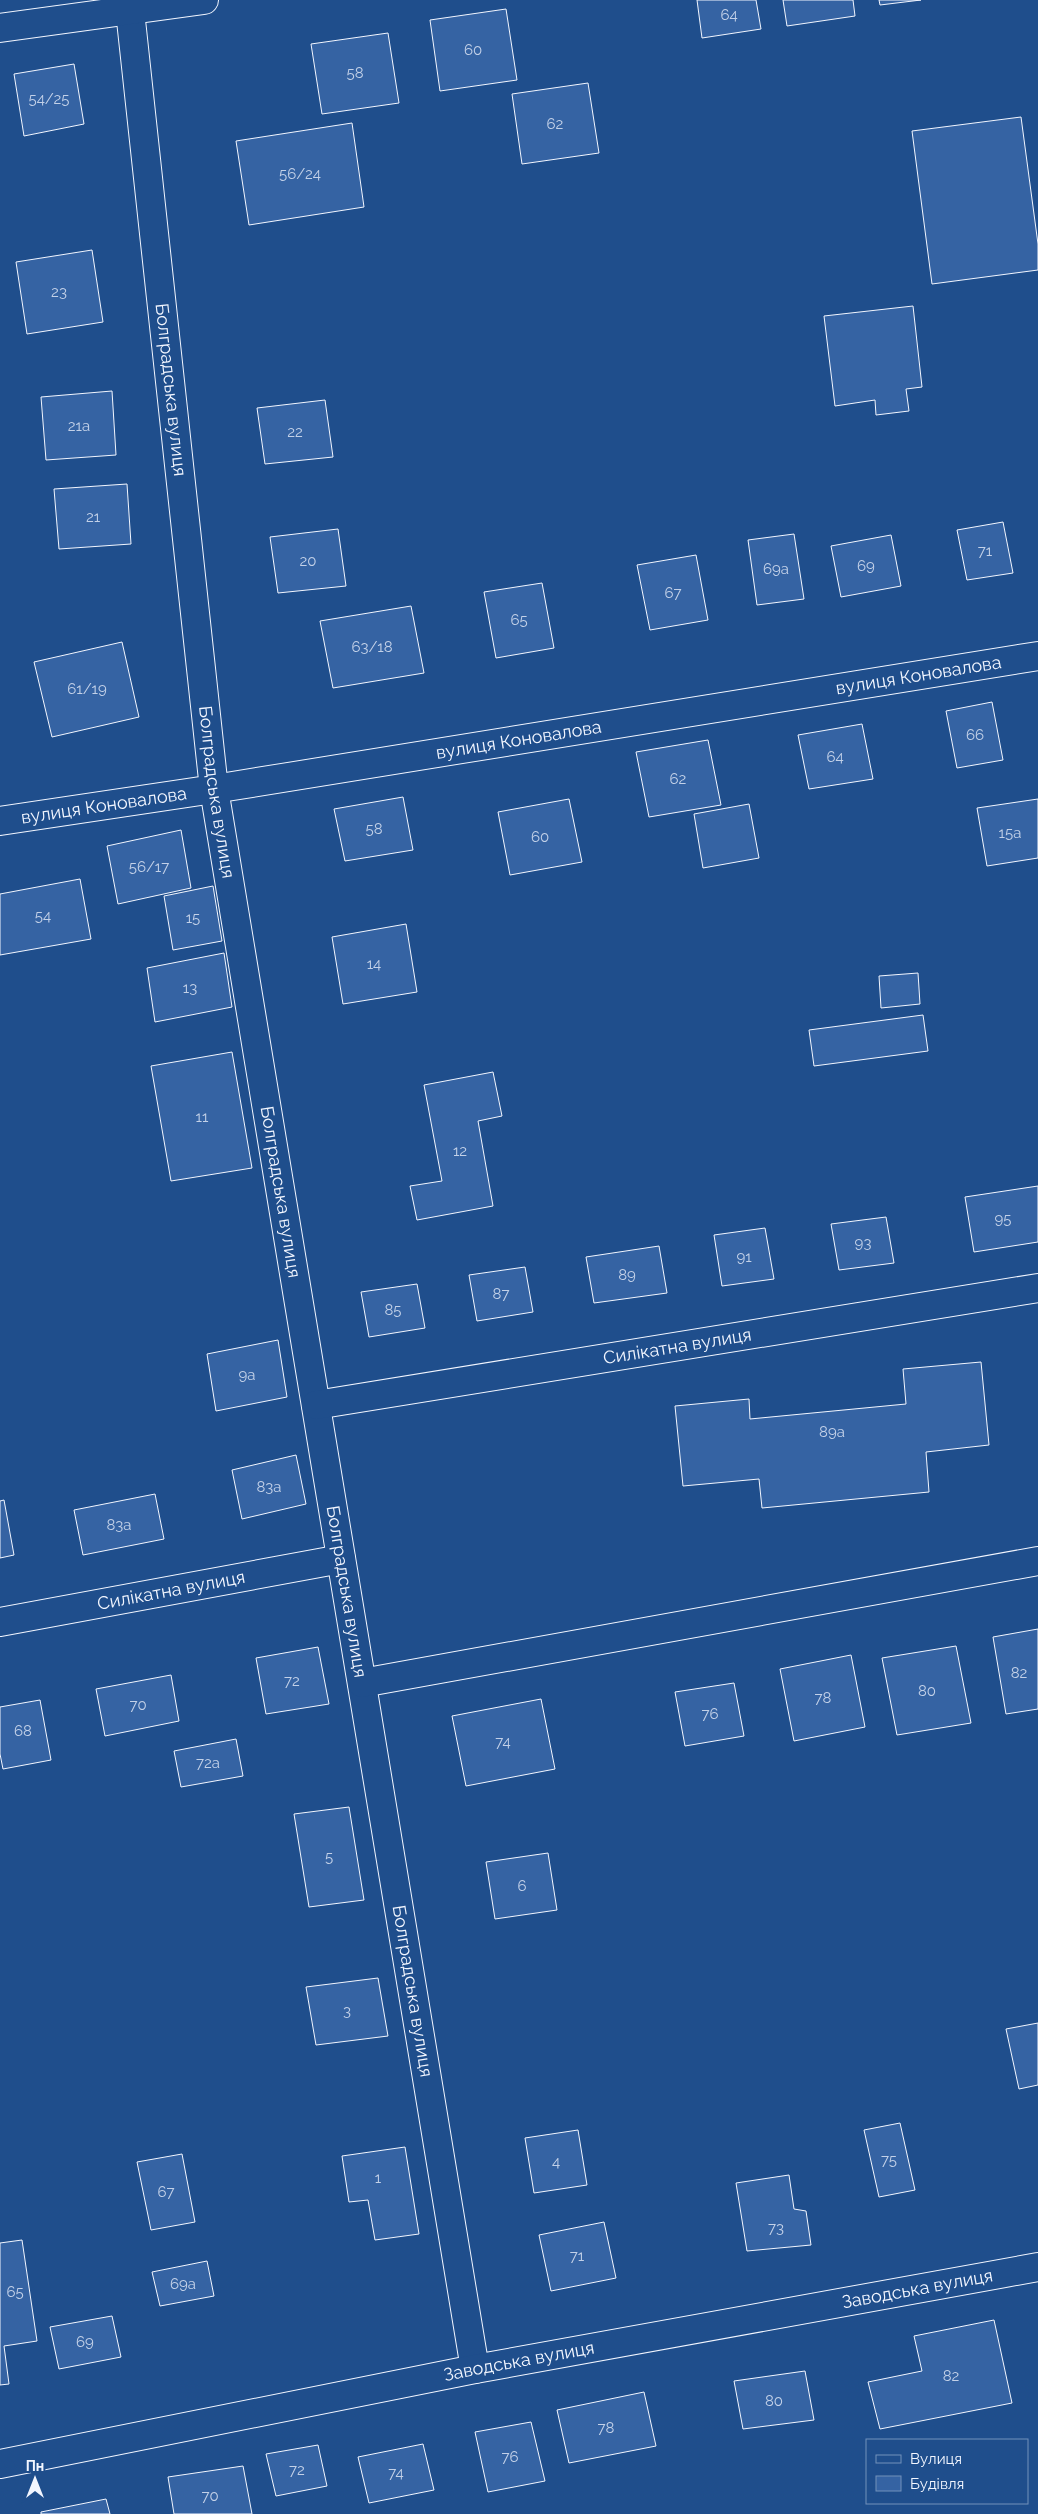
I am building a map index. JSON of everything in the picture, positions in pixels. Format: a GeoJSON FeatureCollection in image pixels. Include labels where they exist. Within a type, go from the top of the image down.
{"type":"FeatureCollection","features":[{"type":"Feature","properties":{"kind":"street"},"geometry":{"type":"LineString","coordinates":[[0,28],[204,0]]}},
{"type":"Feature","properties":{"kind":"street","name":"Болградська вулиця"},"geometry":{"type":"LineString","coordinates":[[130,11],[214,790],[475,2369]]}},
{"type":"Feature","properties":{"kind":"street","name":"вулиця Коновалова"},"geometry":{"type":"LineString","coordinates":[[0,821],[214,790],[1038,656]]}},
{"type":"Feature","properties":{"kind":"street","name":"Силікатна вулиця"},"geometry":{"type":"LineString","coordinates":[[316,1405],[1038,1288]]}},
{"type":"Feature","properties":{"kind":"street","name":"Силікатна вулиця"},"geometry":{"type":"LineString","coordinates":[[0,1622],[341,1559]]}},
{"type":"Feature","properties":{"kind":"street"},"geometry":{"type":"LineString","coordinates":[[362,1683],[1038,1561]]}},
{"type":"Feature","properties":{"kind":"street","name":"Заводська вулиця"},"geometry":{"type":"LineString","coordinates":[[0,2464],[475,2369],[1038,2267]]}},
{"type":"Feature","properties":{"kind":"building"},"geometry":{"type":"Polygon","coordinates":[[[697,0],[756,0],[761,29],[702,38],[697,0]]]}},
{"type":"Feature","properties":{"kind":"building"},"geometry":{"type":"Polygon","coordinates":[[[783,0],[853,0],[855,16],[787,26],[783,0]]]}},
{"type":"Feature","properties":{"kind":"building"},"geometry":{"type":"Polygon","coordinates":[[[879,0],[921,0],[880,5],[879,0]]]}},
{"type":"Feature","properties":{"kind":"building"},"geometry":{"type":"Polygon","coordinates":[[[506,9],[517,80],[440,91],[430,20],[506,9]]]}},
{"type":"Feature","properties":{"kind":"building"},"geometry":{"type":"Polygon","coordinates":[[[388,33],[399,103],[322,114],[311,44],[388,33]]]}},
{"type":"Feature","properties":{"kind":"building"},"geometry":{"type":"Polygon","coordinates":[[[74,64],[84,124],[24,136],[14,74],[74,64]]]}},
{"type":"Feature","properties":{"kind":"building"},"geometry":{"type":"Polygon","coordinates":[[[588,83],[599,153],[522,164],[512,94],[588,83]]]}},
{"type":"Feature","properties":{"kind":"building"},"geometry":{"type":"Polygon","coordinates":[[[1021,117],[1038,244],[1038,270],[932,284],[912,131],[1021,117]]]}},
{"type":"Feature","properties":{"kind":"building"},"geometry":{"type":"Polygon","coordinates":[[[352,123],[364,207],[249,225],[236,141],[352,123]]]}},
{"type":"Feature","properties":{"kind":"building"},"geometry":{"type":"Polygon","coordinates":[[[92,250],[103,322],[27,334],[16,262],[92,250]]]}},
{"type":"Feature","properties":{"kind":"building"},"geometry":{"type":"Polygon","coordinates":[[[913,306],[922,387],[906,389],[909,411],[876,415],[875,400],[835,406],[824,316],[913,306]]]}},
{"type":"Feature","properties":{"kind":"building"},"geometry":{"type":"Polygon","coordinates":[[[112,391],[116,455],[46,460],[41,397],[112,391]]]}},
{"type":"Feature","properties":{"kind":"building"},"geometry":{"type":"Polygon","coordinates":[[[325,400],[333,457],[265,464],[257,408],[325,400]]]}},
{"type":"Feature","properties":{"kind":"building"},"geometry":{"type":"Polygon","coordinates":[[[127,484],[131,544],[59,549],[54,489],[127,484]]]}},
{"type":"Feature","properties":{"kind":"building"},"geometry":{"type":"Polygon","coordinates":[[[1003,522],[1013,573],[967,580],[957,530],[1003,522]]]}},
{"type":"Feature","properties":{"kind":"building"},"geometry":{"type":"Polygon","coordinates":[[[338,529],[346,586],[278,593],[270,537],[338,529]]]}},
{"type":"Feature","properties":{"kind":"building"},"geometry":{"type":"Polygon","coordinates":[[[794,534],[804,599],[757,605],[748,540],[794,534]]]}},
{"type":"Feature","properties":{"kind":"building"},"geometry":{"type":"Polygon","coordinates":[[[891,535],[901,586],[841,597],[831,546],[891,535]]]}},
{"type":"Feature","properties":{"kind":"building"},"geometry":{"type":"Polygon","coordinates":[[[696,555],[708,620],[650,630],[637,565],[696,555]]]}},
{"type":"Feature","properties":{"kind":"building"},"geometry":{"type":"Polygon","coordinates":[[[542,583],[554,648],[496,658],[484,592],[542,583]]]}},
{"type":"Feature","properties":{"kind":"building"},"geometry":{"type":"Polygon","coordinates":[[[411,606],[424,673],[333,688],[320,621],[411,606]]]}},
{"type":"Feature","properties":{"kind":"building"},"geometry":{"type":"Polygon","coordinates":[[[122,642],[139,717],[52,737],[34,662],[122,642]]]}},
{"type":"Feature","properties":{"kind":"building"},"geometry":{"type":"Polygon","coordinates":[[[992,702],[1003,760],[957,768],[946,711],[992,702]]]}},
{"type":"Feature","properties":{"kind":"building"},"geometry":{"type":"Polygon","coordinates":[[[862,724],[873,779],[809,789],[798,735],[862,724]]]}},
{"type":"Feature","properties":{"kind":"building"},"geometry":{"type":"Polygon","coordinates":[[[708,740],[721,805],[649,817],[636,752],[708,740]]]}},
{"type":"Feature","properties":{"kind":"building"},"geometry":{"type":"Polygon","coordinates":[[[403,797],[413,850],[345,861],[334,809],[403,797]]]}},
{"type":"Feature","properties":{"kind":"building"},"geometry":{"type":"Polygon","coordinates":[[[569,799],[582,862],[510,875],[498,812],[569,799]]]}},
{"type":"Feature","properties":{"kind":"building"},"geometry":{"type":"Polygon","coordinates":[[[1038,799],[1038,858],[987,866],[977,808],[1038,799]]]}},
{"type":"Feature","properties":{"kind":"building"},"geometry":{"type":"Polygon","coordinates":[[[749,804],[759,858],[703,868],[694,814],[749,804]]]}},
{"type":"Feature","properties":{"kind":"building"},"geometry":{"type":"Polygon","coordinates":[[[181,830],[191,888],[118,904],[107,846],[181,830]]]}},
{"type":"Feature","properties":{"kind":"building"},"geometry":{"type":"Polygon","coordinates":[[[80,879],[91,939],[0,955],[0,894],[80,879]]]}},
{"type":"Feature","properties":{"kind":"building"},"geometry":{"type":"Polygon","coordinates":[[[213,886],[222,941],[173,950],[164,896],[213,886]]]}},
{"type":"Feature","properties":{"kind":"building"},"geometry":{"type":"Polygon","coordinates":[[[406,924],[417,992],[343,1004],[332,937],[406,924]]]}},
{"type":"Feature","properties":{"kind":"building"},"geometry":{"type":"Polygon","coordinates":[[[224,953],[232,1007],[155,1022],[147,968],[224,953]]]}},
{"type":"Feature","properties":{"kind":"building"},"geometry":{"type":"Polygon","coordinates":[[[918,973],[920,1004],[881,1008],[879,976],[918,973]]]}},
{"type":"Feature","properties":{"kind":"building"},"geometry":{"type":"Polygon","coordinates":[[[923,1015],[928,1051],[814,1066],[809,1030],[923,1015]]]}},
{"type":"Feature","properties":{"kind":"building"},"geometry":{"type":"Polygon","coordinates":[[[232,1052],[252,1168],[171,1181],[151,1066],[232,1052]]]}},
{"type":"Feature","properties":{"kind":"building"},"geometry":{"type":"Polygon","coordinates":[[[493,1072],[502,1116],[478,1121],[493,1206],[417,1220],[410,1186],[442,1181],[424,1085],[493,1072]]]}},
{"type":"Feature","properties":{"kind":"building"},"geometry":{"type":"Polygon","coordinates":[[[1038,1186],[1038,1242],[974,1252],[965,1197],[1038,1186]]]}},
{"type":"Feature","properties":{"kind":"building"},"geometry":{"type":"Polygon","coordinates":[[[886,1217],[894,1263],[839,1270],[831,1224],[886,1217]]]}},
{"type":"Feature","properties":{"kind":"building"},"geometry":{"type":"Polygon","coordinates":[[[765,1228],[774,1279],[722,1286],[714,1235],[765,1228]]]}},
{"type":"Feature","properties":{"kind":"building"},"geometry":{"type":"Polygon","coordinates":[[[659,1246],[667,1293],[594,1303],[586,1257],[659,1246]]]}},
{"type":"Feature","properties":{"kind":"building"},"geometry":{"type":"Polygon","coordinates":[[[525,1267],[533,1312],[477,1321],[469,1275],[525,1267]]]}},
{"type":"Feature","properties":{"kind":"building"},"geometry":{"type":"Polygon","coordinates":[[[417,1284],[425,1328],[369,1337],[361,1292],[417,1284]]]}},
{"type":"Feature","properties":{"kind":"building"},"geometry":{"type":"Polygon","coordinates":[[[278,1340],[287,1397],[216,1411],[207,1354],[278,1340]]]}},
{"type":"Feature","properties":{"kind":"building"},"geometry":{"type":"Polygon","coordinates":[[[981,1362],[989,1445],[926,1452],[929,1492],[762,1508],[759,1479],[683,1486],[675,1406],[749,1399],[750,1419],[906,1404],[903,1369],[981,1362]]]}},
{"type":"Feature","properties":{"kind":"building"},"geometry":{"type":"Polygon","coordinates":[[[296,1455],[306,1504],[242,1519],[232,1470],[296,1455]]]}},
{"type":"Feature","properties":{"kind":"building"},"geometry":{"type":"Polygon","coordinates":[[[155,1494],[164,1539],[83,1555],[74,1510],[155,1494]]]}},
{"type":"Feature","properties":{"kind":"building"},"geometry":{"type":"Polygon","coordinates":[[[4,1500],[14,1555],[0,1558],[0,1501],[4,1500]]]}},
{"type":"Feature","properties":{"kind":"building"},"geometry":{"type":"Polygon","coordinates":[[[1038,1629],[1038,1709],[1006,1714],[993,1637],[1038,1629]]]}},
{"type":"Feature","properties":{"kind":"building"},"geometry":{"type":"Polygon","coordinates":[[[956,1646],[971,1723],[897,1735],[882,1658],[956,1646]]]}},
{"type":"Feature","properties":{"kind":"building"},"geometry":{"type":"Polygon","coordinates":[[[318,1647],[329,1704],[266,1714],[256,1658],[318,1647]]]}},
{"type":"Feature","properties":{"kind":"building"},"geometry":{"type":"Polygon","coordinates":[[[851,1655],[865,1727],[794,1741],[780,1669],[851,1655]]]}},
{"type":"Feature","properties":{"kind":"building"},"geometry":{"type":"Polygon","coordinates":[[[171,1675],[179,1721],[105,1736],[96,1689],[171,1675]]]}},
{"type":"Feature","properties":{"kind":"building"},"geometry":{"type":"Polygon","coordinates":[[[734,1683],[744,1736],[685,1746],[675,1692],[734,1683]]]}},
{"type":"Feature","properties":{"kind":"building"},"geometry":{"type":"Polygon","coordinates":[[[541,1699],[555,1769],[466,1786],[452,1716],[541,1699]]]}},
{"type":"Feature","properties":{"kind":"building"},"geometry":{"type":"Polygon","coordinates":[[[40,1700],[51,1760],[3,1769],[0,1754],[0,1707],[40,1700]]]}},
{"type":"Feature","properties":{"kind":"building"},"geometry":{"type":"Polygon","coordinates":[[[236,1739],[243,1776],[181,1787],[174,1751],[236,1739]]]}},
{"type":"Feature","properties":{"kind":"building"},"geometry":{"type":"Polygon","coordinates":[[[349,1807],[364,1900],[309,1907],[294,1814],[349,1807]]]}},
{"type":"Feature","properties":{"kind":"building"},"geometry":{"type":"Polygon","coordinates":[[[548,1853],[557,1910],[495,1919],[486,1862],[548,1853]]]}},
{"type":"Feature","properties":{"kind":"building"},"geometry":{"type":"Polygon","coordinates":[[[378,1978],[388,2036],[316,2045],[306,1987],[378,1978]]]}},
{"type":"Feature","properties":{"kind":"building"},"geometry":{"type":"Polygon","coordinates":[[[1038,2023],[1038,2085],[1019,2089],[1006,2029],[1038,2023]]]}},
{"type":"Feature","properties":{"kind":"building"},"geometry":{"type":"Polygon","coordinates":[[[900,2123],[915,2190],[879,2197],[864,2130],[900,2123]]]}},
{"type":"Feature","properties":{"kind":"building"},"geometry":{"type":"Polygon","coordinates":[[[578,2130],[587,2185],[534,2193],[525,2138],[578,2130]]]}},
{"type":"Feature","properties":{"kind":"building"},"geometry":{"type":"Polygon","coordinates":[[[405,2147],[419,2234],[375,2240],[368,2200],[349,2202],[342,2156],[405,2147]]]}},
{"type":"Feature","properties":{"kind":"building"},"geometry":{"type":"Polygon","coordinates":[[[182,2154],[195,2222],[151,2230],[137,2162],[182,2154]]]}},
{"type":"Feature","properties":{"kind":"building"},"geometry":{"type":"Polygon","coordinates":[[[789,2175],[794,2209],[806,2211],[811,2245],[747,2251],[736,2183],[789,2175]]]}},
{"type":"Feature","properties":{"kind":"building"},"geometry":{"type":"Polygon","coordinates":[[[604,2222],[616,2278],[551,2291],[539,2235],[604,2222]]]}},
{"type":"Feature","properties":{"kind":"building"},"geometry":{"type":"Polygon","coordinates":[[[22,2240],[37,2341],[4,2346],[9,2384],[0,2385],[0,2243],[22,2240]]]}},
{"type":"Feature","properties":{"kind":"building"},"geometry":{"type":"Polygon","coordinates":[[[207,2261],[214,2296],[160,2306],[152,2272],[207,2261]]]}},
{"type":"Feature","properties":{"kind":"building"},"geometry":{"type":"Polygon","coordinates":[[[112,2316],[121,2357],[59,2369],[50,2327],[112,2316]]]}},
{"type":"Feature","properties":{"kind":"building"},"geometry":{"type":"Polygon","coordinates":[[[994,2320],[1012,2403],[880,2429],[868,2382],[922,2371],[914,2336],[994,2320]]]}},
{"type":"Feature","properties":{"kind":"building"},"geometry":{"type":"Polygon","coordinates":[[[805,2371],[814,2420],[743,2429],[734,2381],[805,2371]]]}},
{"type":"Feature","properties":{"kind":"building"},"geometry":{"type":"Polygon","coordinates":[[[644,2392],[656,2446],[569,2463],[557,2410],[644,2392]]]}},
{"type":"Feature","properties":{"kind":"building"},"geometry":{"type":"Polygon","coordinates":[[[531,2422],[545,2481],[488,2492],[475,2432],[531,2422]]]}},
{"type":"Feature","properties":{"kind":"building"},"geometry":{"type":"Polygon","coordinates":[[[423,2444],[434,2490],[369,2503],[358,2457],[423,2444]]]}},
{"type":"Feature","properties":{"kind":"building"},"geometry":{"type":"Polygon","coordinates":[[[318,2445],[327,2486],[276,2496],[266,2454],[318,2445]]]}},
{"type":"Feature","properties":{"kind":"building"},"geometry":{"type":"Polygon","coordinates":[[[243,2466],[252,2514],[174,2514],[168,2477],[243,2466]]]}},
{"type":"Feature","properties":{"kind":"building"},"geometry":{"type":"Polygon","coordinates":[[[106,2499],[110,2514],[41,2514],[41,2512],[106,2499]]]}}]}
